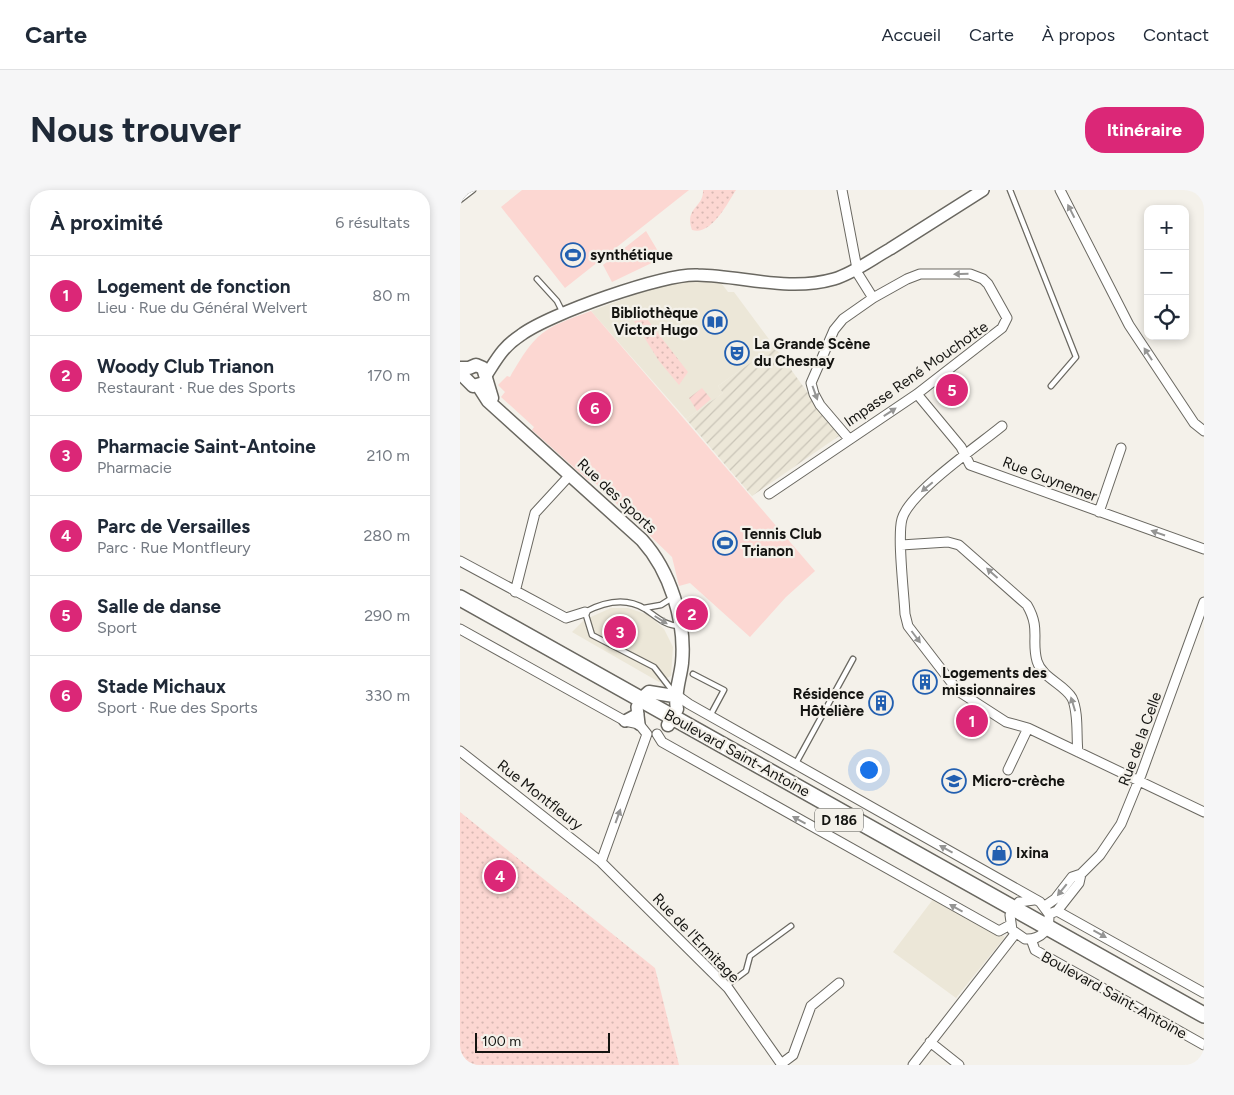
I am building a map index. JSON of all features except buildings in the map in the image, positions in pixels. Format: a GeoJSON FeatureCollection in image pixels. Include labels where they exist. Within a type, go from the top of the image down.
{"type":"FeatureCollection","features":[{"type":"Feature","properties":{"kind":"main road","name":"Rue des Sports"},"geometry":{"type":"LineString","coordinates":[[473,374],[488,401],[650,549],[659,562],[673,598],[680,626],[682,662],[675,695],[677,709],[662,728]]}},
{"type":"Feature","properties":{"kind":"main road","name":"Boulevard Saint-Antoine"},"geometry":{"type":"LineString","coordinates":[[460,598],[639,709],[662,728],[1011,916],[1045,922],[1204,1014]]}},
{"type":"Feature","properties":{"kind":"main road","name":"Boulevard Saint-Antoine"},"geometry":{"type":"LineString","coordinates":[[460,608],[639,709]]}},
{"type":"Feature","properties":{"kind":"main road"},"geometry":{"type":"LineString","coordinates":[[639,709],[650,692],[675,695]]}},
{"type":"Feature","properties":{"kind":"main road","name":"Boulevard Saint-Antoine"},"geometry":{"type":"LineString","coordinates":[[1045,922],[1204,1023]]}},
{"type":"Feature","properties":{"kind":"street"},"geometry":{"type":"LineString","coordinates":[[842,190],[859,276],[873,298],[844,319],[834,330],[812,383],[814,394],[820,405],[849,439]]}},
{"type":"Feature","properties":{"kind":"street"},"geometry":{"type":"LineString","coordinates":[[473,374],[495,359],[526,331],[563,313],[679,276],[706,275],[800,284],[834,279],[858,268],[983,190]]}},
{"type":"Feature","properties":{"kind":"street"},"geometry":{"type":"LineString","coordinates":[[1060,190],[1129,325],[1194,423],[1204,431]]}},
{"type":"Feature","properties":{"kind":"street","name":"Impasse René Mouchotte"},"geometry":{"type":"LineString","coordinates":[[769,494],[917,394],[1002,328],[1007,318],[988,284],[983,279],[970,274],[920,274],[907,278],[873,298]]}},
{"type":"Feature","properties":{"kind":"street","name":"Rue Guynemer"},"geometry":{"type":"LineString","coordinates":[[917,394],[960,447],[970,465],[1204,549]]}},
{"type":"Feature","properties":{"kind":"street"},"geometry":{"type":"LineString","coordinates":[[1002,426],[910,504],[902,519],[901,545],[905,614],[912,632],[958,691],[1006,722],[1028,728],[1204,812]]}},
{"type":"Feature","properties":{"kind":"street"},"geometry":{"type":"LineString","coordinates":[[1099,512],[1121,448]]}},
{"type":"Feature","properties":{"kind":"street"},"geometry":{"type":"LineString","coordinates":[[515,592],[535,513],[570,475]]}},
{"type":"Feature","properties":{"kind":"street"},"geometry":{"type":"LineString","coordinates":[[901,545],[948,542],[959,545],[1027,604],[1034,616],[1036,626],[1037,661],[1045,674],[1071,696],[1075,707],[1078,752]]}},
{"type":"Feature","properties":{"kind":"street"},"geometry":{"type":"LineString","coordinates":[[460,561],[566,618],[585,612]]}},
{"type":"Feature","properties":{"kind":"street","name":"Rue de la Celle"},"geometry":{"type":"LineString","coordinates":[[1045,922],[1055,899],[1072,877],[1081,874],[1100,855],[1121,824],[1139,781],[1204,602]]}},
{"type":"Feature","properties":{"kind":"street"},"geometry":{"type":"LineString","coordinates":[[460,629],[624,721],[639,709]]}},
{"type":"Feature","properties":{"kind":"street","name":"Boulevard Saint-Antoine"},"geometry":{"type":"LineString","coordinates":[[675,695],[1034,900],[1045,922],[1204,993]]}},
{"type":"Feature","properties":{"kind":"street","name":"Boulevard Saint-Antoine"},"geometry":{"type":"LineString","coordinates":[[639,709],[662,728],[662,742],[999,932],[1022,900],[1034,900]]}},
{"type":"Feature","properties":{"kind":"street"},"geometry":{"type":"LineString","coordinates":[[601,862],[662,728]]}},
{"type":"Feature","properties":{"kind":"street"},"geometry":{"type":"LineString","coordinates":[[1008,770],[1028,728]]}},
{"type":"Feature","properties":{"kind":"street","name":"Rue Montfleury"},"geometry":{"type":"LineString","coordinates":[[460,751],[601,862]]}},
{"type":"Feature","properties":{"kind":"street","name":"Rue de l'Ermitage"},"geometry":{"type":"LineString","coordinates":[[601,862],[726,986],[781,1065]]}},
{"type":"Feature","properties":{"kind":"street","name":"Rue de la Celle"},"geometry":{"type":"LineString","coordinates":[[1045,922],[1079,883],[1081,874]]}},
{"type":"Feature","properties":{"kind":"street","name":"Boulevard Saint-Antoine"},"geometry":{"type":"LineString","coordinates":[[1011,916],[1016,934],[1045,922]]}},
{"type":"Feature","properties":{"kind":"street","name":"Boulevard Saint-Antoine"},"geometry":{"type":"LineString","coordinates":[[1045,922],[1035,950],[1204,1045]]}},
{"type":"Feature","properties":{"kind":"street"},"geometry":{"type":"LineString","coordinates":[[913,1065],[1016,934]]}},
{"type":"Feature","properties":{"kind":"street"},"geometry":{"type":"LineString","coordinates":[[781,1065],[793,1055],[811,1006],[839,983]]}},
{"type":"Feature","properties":{"kind":"street"},"geometry":{"type":"LineString","coordinates":[[930,1042],[960,1065]]}},
{"type":"Feature","properties":{"kind":"lane"},"geometry":{"type":"LineString","coordinates":[[460,200],[473,190]]}},
{"type":"Feature","properties":{"kind":"lane"},"geometry":{"type":"LineString","coordinates":[[1010,190],[1076,357],[1051,386]]}},
{"type":"Feature","properties":{"kind":"lane"},"geometry":{"type":"LineString","coordinates":[[537,279],[557,301],[563,313]]}},
{"type":"Feature","properties":{"kind":"lane"},"geometry":{"type":"LineString","coordinates":[[644,608],[661,605],[673,598]]}},
{"type":"Feature","properties":{"kind":"lane"},"geometry":{"type":"LineString","coordinates":[[675,695],[654,667],[592,635],[585,612],[606,603],[622,602],[644,608],[671,626],[680,626]]}},
{"type":"Feature","properties":{"kind":"lane"},"geometry":{"type":"LineString","coordinates":[[795,765],[853,659]]}},
{"type":"Feature","properties":{"kind":"lane"},"geometry":{"type":"LineString","coordinates":[[693,674],[724,690],[710,716]]}},
{"type":"Feature","properties":{"kind":"lane"},"geometry":{"type":"LineString","coordinates":[[726,986],[746,971],[750,956],[791,926]]}},
{"type":"Feature","properties":{"kind":"shaded area","name":"synthétique"},"geometry":{"type":"Polygon","coordinates":[[[522,190],[689,190],[565,288],[501,207],[522,190]]]}},
{"type":"Feature","properties":{"kind":"shaded area"},"geometry":{"type":"Polygon","coordinates":[[[703,190],[736,190],[712,224],[699,231],[692,230],[690,217],[701,201],[703,190]]]}},
{"type":"Feature","properties":{"kind":"shaded area"},"geometry":{"type":"Polygon","coordinates":[[[646,231],[662,258],[612,282],[603,265],[646,231]]]}},
{"type":"Feature","properties":{"kind":"shaded area"},"geometry":{"type":"Polygon","coordinates":[[[710,280],[722,284],[728,292],[734,292],[774,346],[718,386],[723,393],[686,419],[591,311],[661,285],[677,281],[710,280]]]}},
{"type":"Feature","properties":{"kind":"shaded area"},"geometry":{"type":"Polygon","coordinates":[[[591,311],[815,571],[786,597],[750,637],[690,583],[679,586],[672,557],[593,481],[588,480],[532,430],[534,427],[501,397],[505,392],[498,385],[507,376],[510,377],[527,350],[542,334],[561,322],[591,311]]]}},
{"type":"Feature","properties":{"kind":"shaded area"},"geometry":{"type":"Polygon","coordinates":[[[647,319],[688,372],[679,385],[659,361],[634,321],[647,319]]]}},
{"type":"Feature","properties":{"kind":"shaded area"},"geometry":{"type":"Polygon","coordinates":[[[774,346],[839,436],[752,496],[686,419],[723,393],[718,386],[774,346]]]}},
{"type":"Feature","properties":{"kind":"shaded area"},"geometry":{"type":"Polygon","coordinates":[[[702,388],[711,399],[697,411],[689,398],[702,388]]]}},
{"type":"Feature","properties":{"kind":"shaded area"},"geometry":{"type":"Polygon","coordinates":[[[611,608],[628,608],[649,615],[664,629],[673,647],[671,676],[659,682],[572,632],[584,620],[611,608]]]}},
{"type":"Feature","properties":{"kind":"shaded area"},"geometry":{"type":"Polygon","coordinates":[[[460,812],[655,968],[679,1065],[460,1065],[460,812]]]}},
{"type":"Feature","properties":{"kind":"shaded area"},"geometry":{"type":"Polygon","coordinates":[[[934,898],[1005,937],[956,998],[893,952],[934,898]]]}},
{"type":"Feature","properties":{"kind":"place","name":"synthétique"},"geometry":{"type":"Point","coordinates":[573,255]}},
{"type":"Feature","properties":{"kind":"place","name":"Bibliothèque Victor Hugo"},"geometry":{"type":"Point","coordinates":[715,322]}},
{"type":"Feature","properties":{"kind":"place","name":"La Grande Scène du Chesnay"},"geometry":{"type":"Point","coordinates":[737,353]}},
{"type":"Feature","properties":{"kind":"place","name":"Salle de danse"},"geometry":{"type":"Point","coordinates":[952,390]}},
{"type":"Feature","properties":{"kind":"place","name":"Stade Michaux"},"geometry":{"type":"Point","coordinates":[595,408]}},
{"type":"Feature","properties":{"kind":"place","name":"Tennis Club Trianon"},"geometry":{"type":"Point","coordinates":[725,543]}},
{"type":"Feature","properties":{"kind":"place","name":"Woody Club Trianon"},"geometry":{"type":"Point","coordinates":[692,614]}},
{"type":"Feature","properties":{"kind":"place","name":"Pharmacie Saint-Antoine"},"geometry":{"type":"Point","coordinates":[620,632]}},
{"type":"Feature","properties":{"kind":"place","name":"Logements des missionnaires"},"geometry":{"type":"Point","coordinates":[925,682]}},
{"type":"Feature","properties":{"kind":"place","name":"Résidence Hôtelière"},"geometry":{"type":"Point","coordinates":[881,703]}},
{"type":"Feature","properties":{"kind":"place","name":"Logement de fonction"},"geometry":{"type":"Point","coordinates":[972,721]}},
{"type":"Feature","properties":{"kind":"place","name":"Micro-crèche"},"geometry":{"type":"Point","coordinates":[954,781]}},
{"type":"Feature","properties":{"kind":"place","name":"Ixina"},"geometry":{"type":"Point","coordinates":[999,853]}},
{"type":"Feature","properties":{"kind":"place","name":"Parc de Versailles"},"geometry":{"type":"Point","coordinates":[500,876]}}]}
